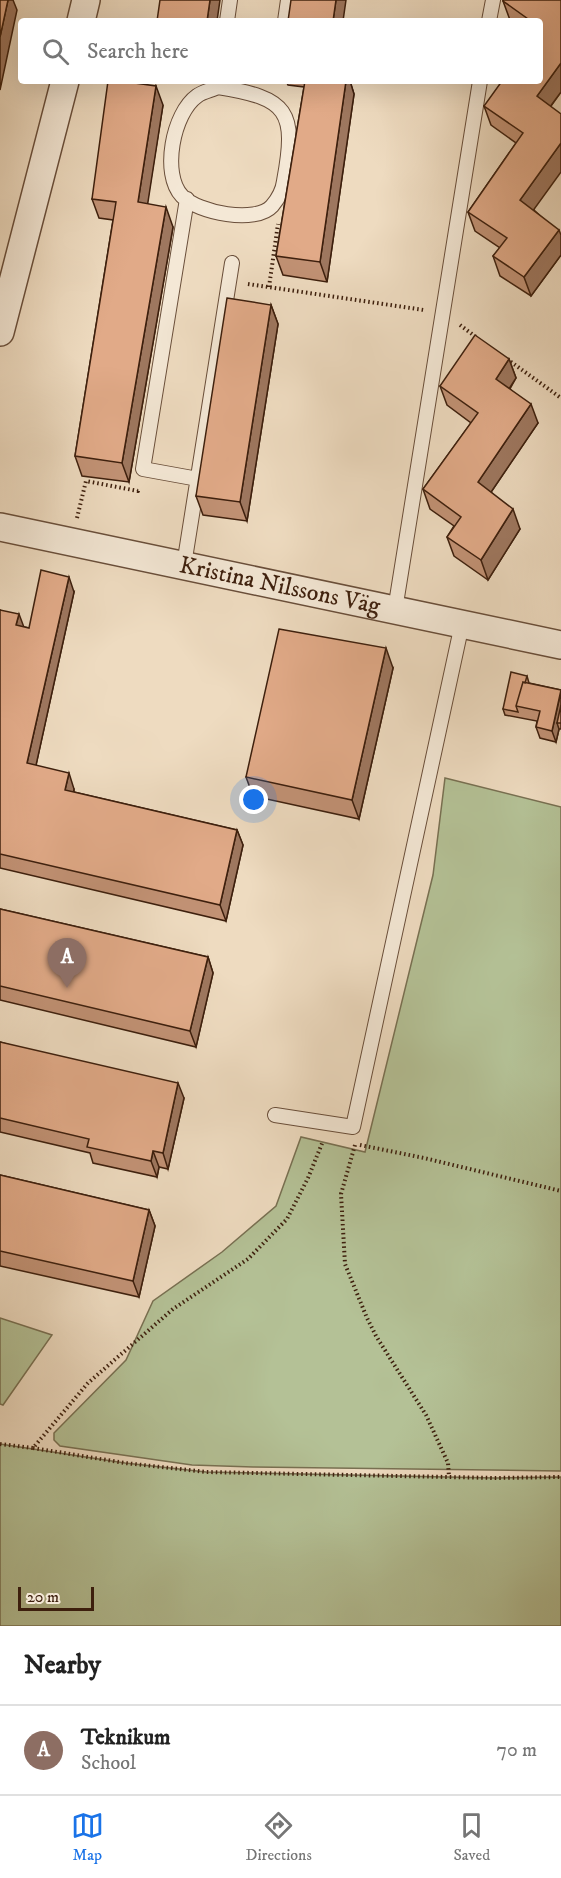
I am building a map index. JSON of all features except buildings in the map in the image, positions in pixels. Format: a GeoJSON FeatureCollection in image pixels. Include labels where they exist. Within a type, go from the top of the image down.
{"type":"FeatureCollection","features":[{"type":"Feature","properties":{"kind":"street"},"geometry":{"type":"LineString","coordinates":[[82,18],[86,0]]}},
{"type":"Feature","properties":{"kind":"street"},"geometry":{"type":"LineString","coordinates":[[0,332],[8,271],[64,84]]}},
{"type":"Feature","properties":{"kind":"street","name":"Kristina Nilssons Väg"},"geometry":{"type":"LineString","coordinates":[[0,527],[561,645]]}},
{"type":"Feature","properties":{"kind":"lane"},"geometry":{"type":"LineString","coordinates":[[227,18],[230,0]]}},
{"type":"Feature","properties":{"kind":"lane"},"geometry":{"type":"LineString","coordinates":[[285,18],[288,0]]}},
{"type":"Feature","properties":{"kind":"lane"},"geometry":{"type":"LineString","coordinates":[[490,18],[493,0]]}},
{"type":"Feature","properties":{"kind":"lane"},"geometry":{"type":"LineString","coordinates":[[218,84],[260,96],[281,109],[288,121],[291,135],[283,188],[271,207],[253,214],[228,215],[199,208],[182,196],[172,177],[174,134],[179,117],[196,96],[218,84]]}},
{"type":"Feature","properties":{"kind":"lane"},"geometry":{"type":"LineString","coordinates":[[395,610],[480,84]]}},
{"type":"Feature","properties":{"kind":"lane"},"geometry":{"type":"LineString","coordinates":[[187,199],[143,469],[198,479]]}},
{"type":"Feature","properties":{"kind":"lane"},"geometry":{"type":"LineString","coordinates":[[184,566],[232,263]]}},
{"type":"Feature","properties":{"kind":"lane"},"geometry":{"type":"LineString","coordinates":[[275,1115],[353,1127],[462,624]]}},
{"type":"Feature","properties":{"kind":"path"},"geometry":{"type":"LineString","coordinates":[[270,287],[283,188]]}},
{"type":"Feature","properties":{"kind":"path"},"geometry":{"type":"LineString","coordinates":[[229,281],[443,312],[479,339]]}},
{"type":"Feature","properties":{"kind":"path"},"geometry":{"type":"LineString","coordinates":[[506,359],[561,398]]}},
{"type":"Feature","properties":{"kind":"path"},"geometry":{"type":"LineString","coordinates":[[71,542],[86,481],[138,491],[143,469]]}},
{"type":"Feature","properties":{"kind":"path"},"geometry":{"type":"LineString","coordinates":[[33,1448],[88,1383],[173,1309],[248,1259],[286,1219],[308,1178],[324,1138]]}},
{"type":"Feature","properties":{"kind":"path"},"geometry":{"type":"LineString","coordinates":[[345,1142],[424,1158],[561,1191]]}},
{"type":"Feature","properties":{"kind":"path"},"geometry":{"type":"LineString","coordinates":[[356,1144],[341,1194],[345,1264],[371,1327],[426,1415],[448,1463],[449,1477]]}},
{"type":"Feature","properties":{"kind":"path"},"geometry":{"type":"LineString","coordinates":[[0,1443],[125,1463],[206,1472],[561,1477]]}},
{"type":"Feature","properties":{"kind":"green space"},"geometry":{"type":"Polygon","coordinates":[[[445,778],[561,807],[561,1471],[192,1465],[60,1446],[54,1440],[54,1433],[126,1360],[153,1301],[222,1252],[276,1206],[301,1137],[365,1152],[433,875],[445,778]]]}},
{"type":"Feature","properties":{"kind":"green space"},"geometry":{"type":"Polygon","coordinates":[[[0,1318],[52,1335],[3,1405],[0,1404],[0,1318]]]}},
{"type":"Feature","properties":{"kind":"green space"},"geometry":{"type":"Polygon","coordinates":[[[0,1444],[125,1463],[206,1472],[495,1478],[561,1477],[561,1626],[0,1626],[0,1444]]]}},
{"type":"Feature","properties":{"kind":"place","name":"Teknikum"},"geometry":{"type":"Point","coordinates":[67,988]}}]}
